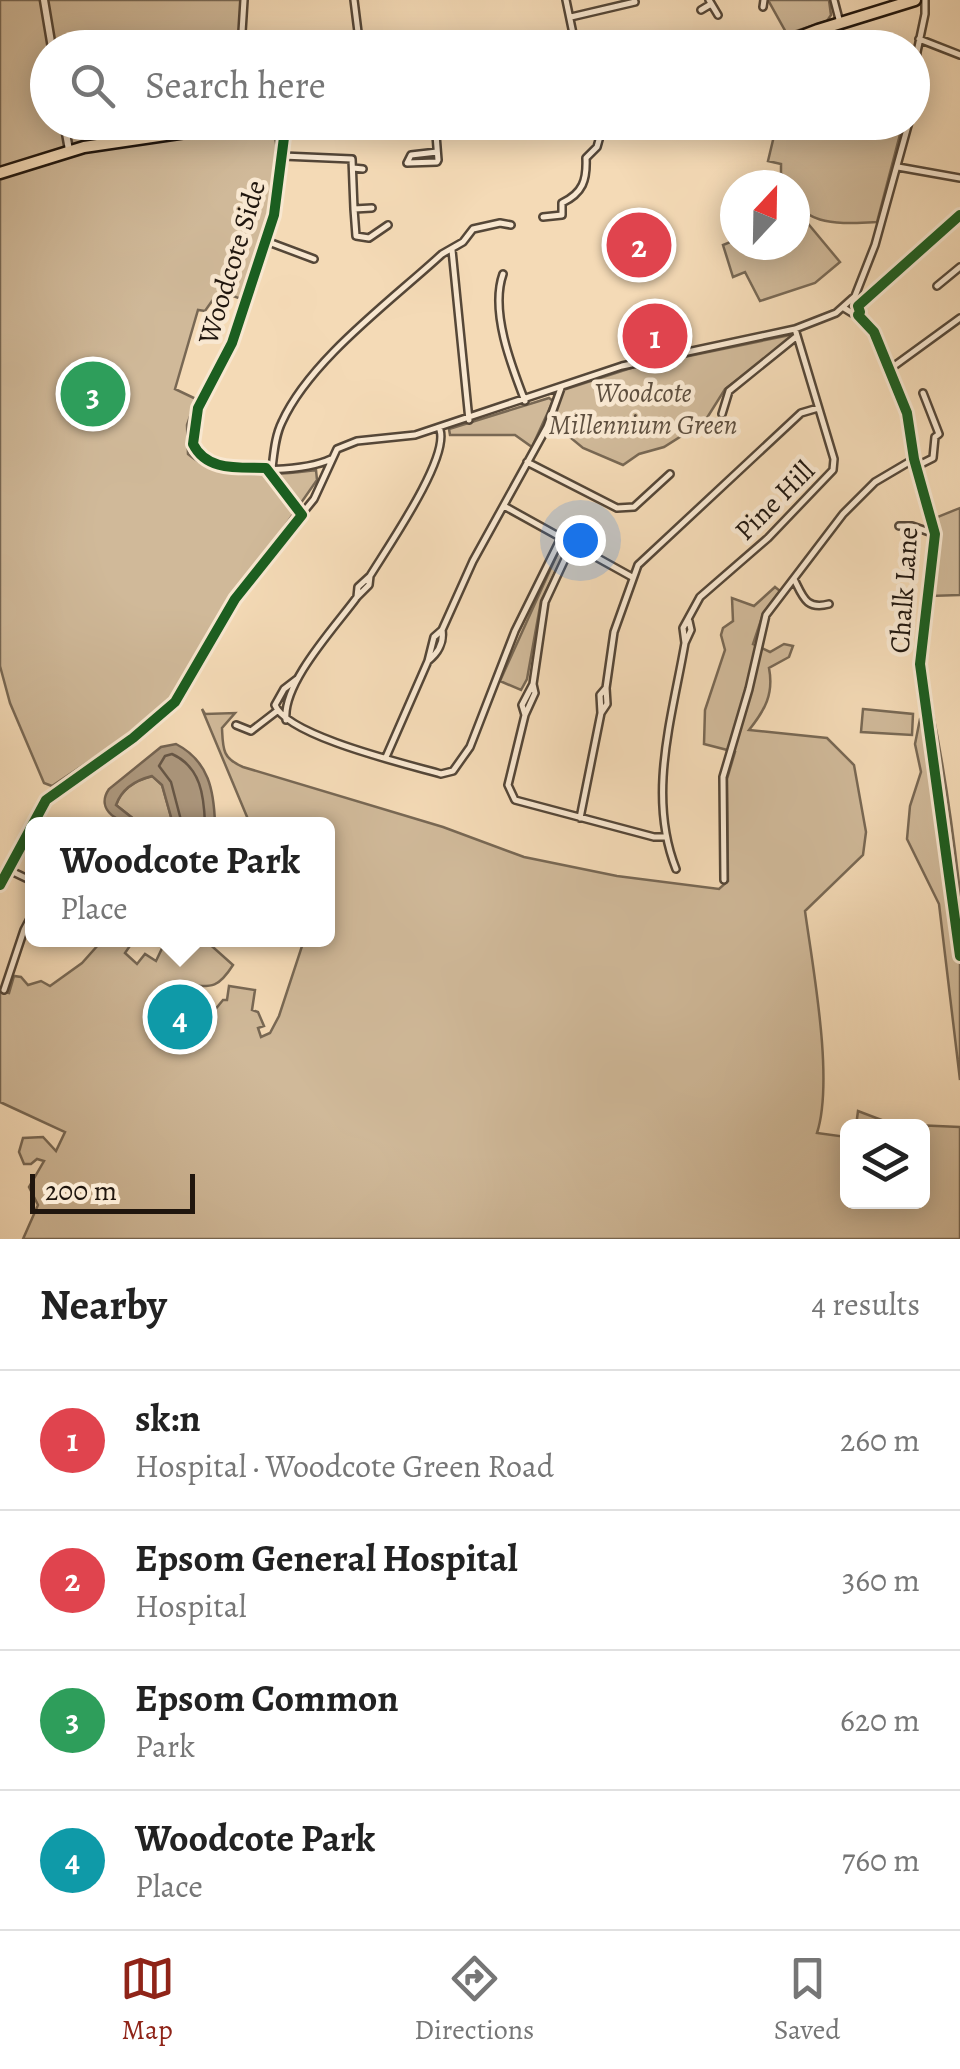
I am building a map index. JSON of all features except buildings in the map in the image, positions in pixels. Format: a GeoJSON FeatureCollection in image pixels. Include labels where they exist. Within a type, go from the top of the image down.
{"type":"FeatureCollection","features":[{"type":"Feature","properties":{"kind":"highway"},"geometry":{"type":"LineString","coordinates":[[821,30],[915,0]]}},
{"type":"Feature","properties":{"kind":"highway"},"geometry":{"type":"LineString","coordinates":[[0,173],[69,150],[133,140]]}},
{"type":"Feature","properties":{"kind":"street"},"geometry":{"type":"LineString","coordinates":[[44,0],[49,30]]}},
{"type":"Feature","properties":{"kind":"street"},"geometry":{"type":"LineString","coordinates":[[242,30],[244,0]]}},
{"type":"Feature","properties":{"kind":"street"},"geometry":{"type":"LineString","coordinates":[[354,0],[358,30]]}},
{"type":"Feature","properties":{"kind":"street"},"geometry":{"type":"LineString","coordinates":[[566,0],[573,30]]}},
{"type":"Feature","properties":{"kind":"street"},"geometry":{"type":"LineString","coordinates":[[834,0],[840,23]]}},
{"type":"Feature","properties":{"kind":"street"},"geometry":{"type":"LineString","coordinates":[[922,30],[926,14],[924,0]]}},
{"type":"Feature","properties":{"kind":"street"},"geometry":{"type":"LineString","coordinates":[[571,17],[635,2]]}},
{"type":"Feature","properties":{"kind":"street"},"geometry":{"type":"LineString","coordinates":[[701,10],[710,2],[718,14]]}},
{"type":"Feature","properties":{"kind":"street"},"geometry":{"type":"LineString","coordinates":[[930,43],[960,55]]}},
{"type":"Feature","properties":{"kind":"street"},"geometry":{"type":"LineString","coordinates":[[67,140],[69,150]]}},
{"type":"Feature","properties":{"kind":"street","name":"Woodcote Side"},"geometry":{"type":"LineString","coordinates":[[284,140],[274,215],[236,334],[198,408],[192,435],[197,452],[211,463],[309,467],[332,459],[338,449],[352,442],[415,436],[440,429],[622,366],[796,333]]}},
{"type":"Feature","properties":{"kind":"street"},"geometry":{"type":"LineString","coordinates":[[436,140],[437,152],[435,163],[408,163],[411,155],[437,152]]}},
{"type":"Feature","properties":{"kind":"street"},"geometry":{"type":"LineString","coordinates":[[543,218],[562,215],[562,203],[582,188],[587,174],[586,158],[599,140]]}},
{"type":"Feature","properties":{"kind":"street"},"geometry":{"type":"LineString","coordinates":[[722,414],[729,392],[796,333],[844,308],[854,296],[875,245],[905,140]]}},
{"type":"Feature","properties":{"kind":"street"},"geometry":{"type":"LineString","coordinates":[[283,156],[346,157],[354,162],[354,232],[358,238],[372,237],[388,226]]}},
{"type":"Feature","properties":{"kind":"street"},"geometry":{"type":"LineString","coordinates":[[898,167],[960,178]]}},
{"type":"Feature","properties":{"kind":"street"},"geometry":{"type":"LineString","coordinates":[[353,168],[364,169]]}},
{"type":"Feature","properties":{"kind":"street"},"geometry":{"type":"LineString","coordinates":[[354,209],[372,208]]}},
{"type":"Feature","properties":{"kind":"street"},"geometry":{"type":"LineString","coordinates":[[302,514],[269,468],[281,424],[314,372],[476,227],[511,225]]}},
{"type":"Feature","properties":{"kind":"street"},"geometry":{"type":"LineString","coordinates":[[265,241],[314,259]]}},
{"type":"Feature","properties":{"kind":"street"},"geometry":{"type":"LineString","coordinates":[[452,250],[469,420]]}},
{"type":"Feature","properties":{"kind":"street"},"geometry":{"type":"LineString","coordinates":[[937,286],[960,267]]}},
{"type":"Feature","properties":{"kind":"street"},"geometry":{"type":"LineString","coordinates":[[503,274],[500,288],[504,344],[525,401]]}},
{"type":"Feature","properties":{"kind":"street","name":"Chalk Lane"},"geometry":{"type":"LineString","coordinates":[[844,308],[870,324],[890,369],[907,413],[935,534],[920,664],[960,956]]}},
{"type":"Feature","properties":{"kind":"street"},"geometry":{"type":"LineString","coordinates":[[890,369],[960,318]]}},
{"type":"Feature","properties":{"kind":"street","name":"Pine Hill"},"geometry":{"type":"LineString","coordinates":[[676,868],[664,836],[661,793],[685,643],[691,630],[688,621],[700,597],[768,538],[830,474],[834,459],[796,333]]}},
{"type":"Feature","properties":{"kind":"street"},"geometry":{"type":"LineString","coordinates":[[386,757],[428,660],[442,640],[442,630],[473,561],[547,427],[561,388]]}},
{"type":"Feature","properties":{"kind":"street"},"geometry":{"type":"LineString","coordinates":[[724,880],[723,777],[766,615],[843,514],[875,482],[932,458],[934,437],[939,434],[923,393]]}},
{"type":"Feature","properties":{"kind":"street"},"geometry":{"type":"LineString","coordinates":[[580,818],[601,713],[607,704],[614,632],[632,578],[650,551],[728,478],[801,414],[818,408]]}},
{"type":"Feature","properties":{"kind":"street"},"geometry":{"type":"LineString","coordinates":[[236,726],[251,731],[277,711],[278,699],[357,596],[358,587],[370,576],[424,486],[441,446],[440,429]]}},
{"type":"Feature","properties":{"kind":"street"},"geometry":{"type":"LineString","coordinates":[[37,817],[46,800],[133,738],[175,702],[235,599],[320,488],[332,459]]}},
{"type":"Feature","properties":{"kind":"street"},"geometry":{"type":"LineString","coordinates":[[527,462],[607,504],[626,509],[641,502],[670,474]]}},
{"type":"Feature","properties":{"kind":"street"},"geometry":{"type":"LineString","coordinates":[[504,506],[632,578]]}},
{"type":"Feature","properties":{"kind":"street"},"geometry":{"type":"LineString","coordinates":[[899,526],[935,534]]}},
{"type":"Feature","properties":{"kind":"street"},"geometry":{"type":"LineString","coordinates":[[277,711],[286,720],[319,736],[440,774],[453,771],[462,762],[515,631],[561,538]]}},
{"type":"Feature","properties":{"kind":"street"},"geometry":{"type":"LineString","coordinates":[[572,544],[545,602],[533,684],[522,705],[525,715],[508,785],[511,796],[580,818],[654,837],[664,836]]}},
{"type":"Feature","properties":{"kind":"street"},"geometry":{"type":"LineString","coordinates":[[794,579],[808,604],[816,608],[828,604]]}},
{"type":"Feature","properties":{"kind":"street"},"geometry":{"type":"LineString","coordinates":[[286,720],[286,706],[297,679]]}},
{"type":"Feature","properties":{"kind":"street"},"geometry":{"type":"LineString","coordinates":[[0,885],[25,840]]}},
{"type":"Feature","properties":{"kind":"street"},"geometry":{"type":"LineString","coordinates":[[9,870],[25,878]]}},
{"type":"Feature","properties":{"kind":"street"},"geometry":{"type":"LineString","coordinates":[[4,990],[25,928]]}},
{"type":"Feature","properties":{"kind":"green space"},"geometry":{"type":"Polygon","coordinates":[[[0,0],[242,0],[240,30],[30,30],[30,140],[275,140],[274,191],[244,300],[219,291],[205,311],[198,310],[175,389],[196,399],[187,425],[188,454],[201,463],[232,473],[316,470],[317,480],[231,603],[172,698],[118,742],[52,786],[44,783],[10,703],[0,666],[0,0]]]}},
{"type":"Feature","properties":{"kind":"green space"},"geometry":{"type":"Polygon","coordinates":[[[768,0],[829,0],[831,15],[827,21],[799,30],[785,30],[768,0]]]}},
{"type":"Feature","properties":{"kind":"green space"},"geometry":{"type":"Polygon","coordinates":[[[773,140],[899,140],[877,222],[837,223],[813,217],[810,170],[781,170],[781,164],[768,161],[773,140]]]}},
{"type":"Feature","properties":{"kind":"green space"},"geometry":{"type":"Polygon","coordinates":[[[810,226],[840,262],[815,283],[760,301],[745,272],[733,277],[728,260],[810,260],[810,226]]]}},
{"type":"Feature","properties":{"kind":"green space","name":"Woodcote Millennium Green"},"geometry":{"type":"Polygon","coordinates":[[[790,335],[793,338],[725,389],[705,421],[664,447],[639,454],[623,465],[583,448],[549,420],[563,390],[631,368],[790,335]]]}},
{"type":"Feature","properties":{"kind":"green space"},"geometry":{"type":"Polygon","coordinates":[[[549,398],[553,401],[532,447],[515,435],[450,435],[449,429],[549,398]]]}},
{"type":"Feature","properties":{"kind":"green space"},"geometry":{"type":"Polygon","coordinates":[[[960,508],[960,595],[930,596],[939,535],[930,520],[960,508]]]}},
{"type":"Feature","properties":{"kind":"green space"},"geometry":{"type":"Polygon","coordinates":[[[560,548],[566,550],[541,601],[527,679],[521,690],[500,681],[560,548]]]}},
{"type":"Feature","properties":{"kind":"green space"},"geometry":{"type":"Polygon","coordinates":[[[775,587],[780,591],[763,614],[753,644],[770,652],[784,644],[793,646],[789,657],[769,668],[767,701],[749,730],[827,738],[854,765],[866,832],[863,855],[805,911],[823,1055],[822,1111],[817,1133],[840,1136],[840,1209],[930,1209],[930,1126],[960,1127],[960,1239],[23,1239],[38,1205],[29,1187],[44,1161],[37,1159],[24,1164],[19,1152],[23,1138],[43,1137],[56,1151],[65,1132],[0,1102],[0,991],[9,993],[14,976],[28,985],[41,981],[50,986],[82,963],[96,947],[129,947],[125,953],[137,964],[145,954],[156,961],[163,947],[213,947],[233,965],[214,984],[187,985],[181,1016],[209,1016],[227,1000],[229,986],[255,990],[252,1010],[258,1012],[264,1026],[258,1028],[261,1037],[270,1033],[279,1016],[302,947],[335,947],[335,817],[247,817],[202,709],[205,714],[235,713],[222,728],[224,747],[227,756],[243,767],[443,827],[524,857],[617,876],[719,889],[728,881],[727,779],[735,752],[704,744],[705,710],[725,650],[723,628],[733,621],[732,598],[754,606],[775,587]]]}},
{"type":"Feature","properties":{"kind":"green space"},"geometry":{"type":"Polygon","coordinates":[[[863,709],[913,714],[912,735],[861,732],[863,709]]]}},
{"type":"Feature","properties":{"kind":"green space"},"geometry":{"type":"Polygon","coordinates":[[[932,709],[960,893],[960,1080],[939,904],[907,839],[910,806],[921,772],[915,744],[920,719],[932,709]]]}},
{"type":"Feature","properties":{"kind":"green space"},"geometry":{"type":"Polygon","coordinates":[[[153,776],[162,785],[171,817],[131,817],[116,805],[130,786],[153,776]]]}},
{"type":"Feature","properties":{"kind":"green space"},"geometry":{"type":"Polygon","coordinates":[[[858,1111],[879,1119],[857,1119],[858,1111]]]}},
{"type":"Feature","properties":{"kind":"water"},"geometry":{"type":"Polygon","coordinates":[[[176,744],[203,768],[214,817],[171,817],[162,785],[152,776],[130,786],[116,805],[131,817],[116,817],[107,810],[105,797],[109,789],[161,747],[176,744]]]}},
{"type":"Feature","properties":{"kind":"cycle path"},"geometry":{"type":"LineString","coordinates":[[37,817],[46,800],[133,738],[175,702],[235,599],[302,515],[266,468],[215,464],[193,444],[198,408],[232,343],[274,215],[284,140]]}},
{"type":"Feature","properties":{"kind":"cycle path"},"geometry":{"type":"LineString","coordinates":[[860,312],[858,306],[960,215]]}},
{"type":"Feature","properties":{"kind":"cycle path"},"geometry":{"type":"LineString","coordinates":[[858,315],[874,332],[907,413],[914,459],[935,534],[920,664],[960,956]]}},
{"type":"Feature","properties":{"kind":"cycle path"},"geometry":{"type":"LineString","coordinates":[[0,885],[25,839]]}},
{"type":"Feature","properties":{"kind":"place","name":"Epsom General Hospital"},"geometry":{"type":"Point","coordinates":[639,245]}},
{"type":"Feature","properties":{"kind":"place","name":"sk:n"},"geometry":{"type":"Point","coordinates":[655,336]}},
{"type":"Feature","properties":{"kind":"place","name":"Epsom Common"},"geometry":{"type":"Point","coordinates":[93,394]}},
{"type":"Feature","properties":{"kind":"place","name":"Woodcote Park"},"geometry":{"type":"Point","coordinates":[180,1017]}}]}
